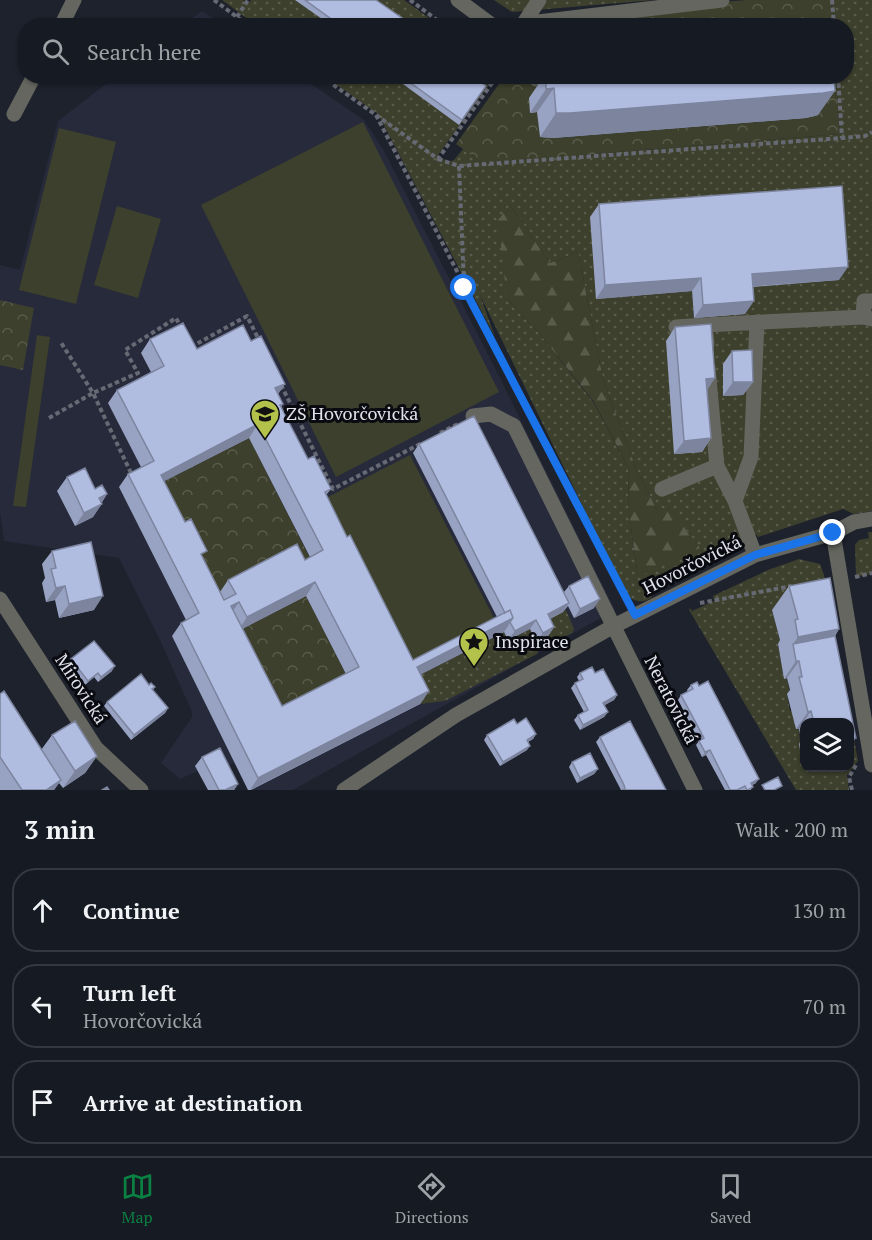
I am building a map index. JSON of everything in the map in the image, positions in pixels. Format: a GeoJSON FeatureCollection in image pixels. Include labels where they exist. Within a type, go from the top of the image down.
{"type":"FeatureCollection","features":[{"type":"Feature","properties":{"kind":"street"},"geometry":{"type":"LineString","coordinates":[[65,18],[74,0]]}},
{"type":"Feature","properties":{"kind":"street"},"geometry":{"type":"LineString","coordinates":[[458,0],[482,18]]}},
{"type":"Feature","properties":{"kind":"street"},"geometry":{"type":"LineString","coordinates":[[527,18],[539,0]]}},
{"type":"Feature","properties":{"kind":"street"},"geometry":{"type":"LineString","coordinates":[[567,18],[721,1]]}},
{"type":"Feature","properties":{"kind":"street"},"geometry":{"type":"LineString","coordinates":[[14,114],[30,84]]}},
{"type":"Feature","properties":{"kind":"street"},"geometry":{"type":"LineString","coordinates":[[676,327],[868,318],[864,301],[872,301]]}},
{"type":"Feature","properties":{"kind":"street"},"geometry":{"type":"LineString","coordinates":[[735,501],[751,457],[757,322]]}},
{"type":"Feature","properties":{"kind":"street"},"geometry":{"type":"LineString","coordinates":[[705,325],[717,466],[735,501],[755,555]]}},
{"type":"Feature","properties":{"kind":"street","name":"Neratovická"},"geometry":{"type":"LineString","coordinates":[[473,416],[491,414],[514,426],[695,790]]}},
{"type":"Feature","properties":{"kind":"street"},"geometry":{"type":"LineString","coordinates":[[662,489],[717,466]]}},
{"type":"Feature","properties":{"kind":"street","name":"Hovorčovická"},"geometry":{"type":"LineString","coordinates":[[344,790],[456,716],[635,615],[755,555],[833,533],[854,522],[872,519]]}},
{"type":"Feature","properties":{"kind":"street"},"geometry":{"type":"LineString","coordinates":[[833,533],[872,765]]}},
{"type":"Feature","properties":{"kind":"street","name":"Mirovická"},"geometry":{"type":"LineString","coordinates":[[0,598],[96,748],[141,790]]}},
{"type":"Feature","properties":{"kind":"path"},"geometry":{"type":"LineString","coordinates":[[214,0],[237,17],[248,0]]}},
{"type":"Feature","properties":{"kind":"path"},"geometry":{"type":"LineString","coordinates":[[410,0],[434,18]]}},
{"type":"Feature","properties":{"kind":"path"},"geometry":{"type":"LineString","coordinates":[[832,0],[833,18]]}},
{"type":"Feature","properties":{"kind":"path"},"geometry":{"type":"LineString","coordinates":[[332,84],[438,159],[459,166],[842,138],[865,136],[872,132]]}},
{"type":"Feature","properties":{"kind":"path"},"geometry":{"type":"LineString","coordinates":[[438,159],[491,84]]}},
{"type":"Feature","properties":{"kind":"path"},"geometry":{"type":"LineString","coordinates":[[839,84],[842,138]]}},
{"type":"Feature","properties":{"kind":"path"},"geometry":{"type":"LineString","coordinates":[[376,115],[635,615]]}},
{"type":"Feature","properties":{"kind":"path"},"geometry":{"type":"LineString","coordinates":[[459,166],[464,288]]}},
{"type":"Feature","properties":{"kind":"path"},"geometry":{"type":"LineString","coordinates":[[187,338],[192,348],[247,316],[262,347]]}},
{"type":"Feature","properties":{"kind":"path"},"geometry":{"type":"LineString","coordinates":[[49,418],[93,393],[138,373],[125,350],[176,318],[182,328]]}},
{"type":"Feature","properties":{"kind":"path"},"geometry":{"type":"LineString","coordinates":[[60,341],[93,393],[131,473]]}},
{"type":"Feature","properties":{"kind":"path"},"geometry":{"type":"LineString","coordinates":[[278,377],[333,489],[423,442]]}},
{"type":"Feature","properties":{"kind":"path"},"geometry":{"type":"LineString","coordinates":[[433,437],[473,416]]}},
{"type":"Feature","properties":{"kind":"path"},"geometry":{"type":"LineString","coordinates":[[842,578],[872,573]]}},
{"type":"Feature","properties":{"kind":"path"},"geometry":{"type":"LineString","coordinates":[[715,592],[690,605],[794,586]]}},
{"type":"Feature","properties":{"kind":"shaded area"},"geometry":{"type":"Polygon","coordinates":[[[202,11],[213,18],[192,18],[202,11]]]}},
{"type":"Feature","properties":{"kind":"shaded area","name":"ZŠ Hovorčovická"},"geometry":{"type":"Polygon","coordinates":[[[106,84],[311,84],[364,120],[383,149],[615,610],[293,790],[248,790],[234,763],[228,766],[196,766],[198,771],[180,779],[161,763],[192,717],[192,712],[160,640],[119,558],[4,541],[0,511],[0,265],[20,270],[58,121],[106,84]]]}},
{"type":"Feature","properties":{"kind":"green space"},"geometry":{"type":"Polygon","coordinates":[[[222,0],[243,0],[249,3],[251,0],[296,0],[322,18],[246,18],[222,0]]]}},
{"type":"Feature","properties":{"kind":"green space"},"geometry":{"type":"Polygon","coordinates":[[[367,0],[404,0],[429,18],[391,18],[367,0]]]}},
{"type":"Feature","properties":{"kind":"green space"},"geometry":{"type":"Polygon","coordinates":[[[494,0],[654,0],[512,12],[494,0]]]}},
{"type":"Feature","properties":{"kind":"green space"},"geometry":{"type":"Polygon","coordinates":[[[746,0],[831,0],[832,18],[546,18],[746,0]]]}},
{"type":"Feature","properties":{"kind":"green space"},"geometry":{"type":"Polygon","coordinates":[[[831,0],[872,0],[872,511],[854,514],[843,509],[758,537],[756,534],[648,581],[652,597],[645,601],[637,601],[624,591],[480,295],[495,337],[378,114],[336,84],[490,84],[438,155],[448,162],[454,160],[463,149],[482,163],[840,134],[836,84],[854,84],[854,18],[832,18],[831,0]],[[832,199],[596,299],[692,291],[694,318],[743,287],[838,280],[832,199]],[[510,205],[507,299],[539,333],[594,403],[628,467],[629,513],[638,577],[657,510],[636,468],[603,379],[578,252],[550,263],[510,205]]]}},
{"type":"Feature","properties":{"kind":"green space"},"geometry":{"type":"Polygon","coordinates":[[[499,84],[709,84],[537,112],[554,138],[806,118],[821,84],[836,84],[840,134],[482,163],[456,144],[499,84]]]}},
{"type":"Feature","properties":{"kind":"green space"},"geometry":{"type":"Polygon","coordinates":[[[363,122],[499,392],[336,477],[201,205],[363,122]]]}},
{"type":"Feature","properties":{"kind":"green space"},"geometry":{"type":"Polygon","coordinates":[[[59,128],[116,142],[76,304],[19,290],[59,128]]]}},
{"type":"Feature","properties":{"kind":"green space"},"geometry":{"type":"Polygon","coordinates":[[[510,205],[550,263],[578,252],[603,379],[636,468],[657,510],[671,509],[700,548],[638,577],[629,513],[628,467],[594,402],[539,333],[507,299],[498,220],[510,205]]]}},
{"type":"Feature","properties":{"kind":"green space"},"geometry":{"type":"Polygon","coordinates":[[[117,206],[161,219],[138,298],[94,285],[117,206]]]}},
{"type":"Feature","properties":{"kind":"green space"},"geometry":{"type":"Polygon","coordinates":[[[0,300],[34,308],[23,370],[0,365],[0,300]]]}},
{"type":"Feature","properties":{"kind":"green space"},"geometry":{"type":"Polygon","coordinates":[[[37,335],[50,337],[26,507],[13,506],[37,335]]]}},
{"type":"Feature","properties":{"kind":"green space"},"geometry":{"type":"Polygon","coordinates":[[[249,438],[313,564],[219,593],[151,488],[249,438]]]}},
{"type":"Feature","properties":{"kind":"green space"},"geometry":{"type":"Polygon","coordinates":[[[410,455],[496,622],[409,666],[324,499],[410,455]]]}},
{"type":"Feature","properties":{"kind":"green space"},"geometry":{"type":"Polygon","coordinates":[[[868,532],[872,532],[872,574],[856,577],[855,545],[859,540],[869,538],[868,532]]]}},
{"type":"Feature","properties":{"kind":"green space"},"geometry":{"type":"Polygon","coordinates":[[[799,559],[820,564],[824,575],[850,718],[847,718],[772,610],[781,643],[778,644],[784,678],[787,678],[790,694],[787,695],[790,711],[793,711],[796,729],[799,729],[800,772],[849,772],[847,775],[849,790],[796,790],[689,610],[690,608],[692,611],[714,601],[713,596],[768,570],[799,559]]]}},
{"type":"Feature","properties":{"kind":"green space"},"geometry":{"type":"Polygon","coordinates":[[[306,596],[349,680],[273,719],[238,631],[306,596]]]}},
{"type":"Feature","properties":{"kind":"green space"},"geometry":{"type":"Polygon","coordinates":[[[566,610],[574,629],[572,633],[551,643],[541,623],[566,610]]]}},
{"type":"Feature","properties":{"kind":"green space"},"geometry":{"type":"Polygon","coordinates":[[[530,629],[539,649],[537,654],[445,701],[420,704],[408,681],[504,632],[509,640],[530,629]]]}},
{"type":"Feature","properties":{"kind":"green space"},"geometry":{"type":"Polygon","coordinates":[[[854,739],[858,761],[854,766],[854,739]]]}},
{"type":"Feature","properties":{"kind":"building"},"geometry":{"type":"Polygon","coordinates":[[[305,0],[376,0],[402,18],[330,18],[305,0]]]}},
{"type":"Feature","properties":{"kind":"building"},"geometry":{"type":"Polygon","coordinates":[[[412,84],[483,84],[486,86],[462,120],[412,84]]]}},
{"type":"Feature","properties":{"kind":"building"},"geometry":{"type":"Polygon","coordinates":[[[546,84],[835,84],[835,91],[556,113],[554,88],[546,89],[546,84]]]}},
{"type":"Feature","properties":{"kind":"building"},"geometry":{"type":"Polygon","coordinates":[[[842,186],[848,267],[752,274],[754,301],[703,305],[701,278],[605,285],[599,204],[842,186]]]}},
{"type":"Feature","properties":{"kind":"building"},"geometry":{"type":"Polygon","coordinates":[[[183,323],[197,349],[243,325],[251,341],[261,336],[285,384],[275,388],[283,404],[280,405],[308,459],[314,456],[331,489],[325,492],[347,537],[350,535],[413,660],[510,610],[513,618],[417,667],[429,691],[258,778],[181,623],[199,613],[128,474],[154,461],[117,390],[164,366],[150,339],[183,323]],[[258,424],[161,475],[185,522],[191,519],[207,551],[201,554],[224,600],[236,594],[228,580],[297,544],[305,560],[323,550],[258,424]],[[315,582],[247,617],[239,602],[231,606],[282,706],[359,667],[315,582]]]}},
{"type":"Feature","properties":{"kind":"building"},"geometry":{"type":"Polygon","coordinates":[[[711,324],[715,378],[706,379],[711,438],[684,441],[675,327],[711,324]]]}},
{"type":"Feature","properties":{"kind":"building"},"geometry":{"type":"Polygon","coordinates":[[[752,350],[753,382],[733,382],[732,351],[752,350]]]}},
{"type":"Feature","properties":{"kind":"building"},"geometry":{"type":"Polygon","coordinates":[[[474,416],[569,603],[548,614],[554,627],[543,633],[536,620],[515,631],[510,622],[513,618],[510,610],[505,613],[419,444],[474,416]]]}},
{"type":"Feature","properties":{"kind":"building"},"geometry":{"type":"Polygon","coordinates":[[[85,468],[95,489],[102,485],[107,494],[99,498],[102,504],[84,513],[67,477],[85,468]]]}},
{"type":"Feature","properties":{"kind":"building"},"geometry":{"type":"Polygon","coordinates":[[[91,542],[103,596],[69,604],[65,586],[56,588],[51,569],[56,568],[52,551],[91,542]]]}},
{"type":"Feature","properties":{"kind":"building"},"geometry":{"type":"Polygon","coordinates":[[[588,576],[600,599],[580,609],[569,586],[588,576]]]}},
{"type":"Feature","properties":{"kind":"building"},"geometry":{"type":"Polygon","coordinates":[[[830,578],[839,629],[798,637],[795,620],[798,619],[789,586],[830,578]]]}},
{"type":"Feature","properties":{"kind":"building"},"geometry":{"type":"Polygon","coordinates":[[[835,636],[852,718],[813,718],[811,711],[808,712],[799,677],[802,677],[799,661],[796,661],[793,644],[835,636]]]}},
{"type":"Feature","properties":{"kind":"building"},"geometry":{"type":"Polygon","coordinates":[[[94,641],[115,666],[101,677],[98,673],[88,681],[71,659],[94,641]]]}},
{"type":"Feature","properties":{"kind":"building"},"geometry":{"type":"Polygon","coordinates":[[[592,667],[595,673],[603,669],[617,695],[603,703],[608,712],[583,725],[578,715],[588,710],[575,683],[583,679],[580,673],[592,667]]]}},
{"type":"Feature","properties":{"kind":"building"},"geometry":{"type":"Polygon","coordinates":[[[141,674],[149,685],[151,683],[155,687],[152,689],[168,708],[134,735],[107,702],[141,674]]]}},
{"type":"Feature","properties":{"kind":"building"},"geometry":{"type":"Polygon","coordinates":[[[708,681],[759,779],[751,783],[753,787],[748,790],[745,786],[737,790],[730,790],[710,750],[705,752],[699,741],[704,738],[681,695],[693,689],[691,685],[697,682],[699,686],[708,681]]]}},
{"type":"Feature","properties":{"kind":"building"},"geometry":{"type":"Polygon","coordinates":[[[4,691],[61,780],[46,790],[22,790],[0,757],[0,694],[4,691]]]}},
{"type":"Feature","properties":{"kind":"building"},"geometry":{"type":"Polygon","coordinates":[[[526,718],[536,734],[527,740],[530,746],[503,762],[487,735],[514,719],[517,724],[526,718]]]}},
{"type":"Feature","properties":{"kind":"building"},"geometry":{"type":"Polygon","coordinates":[[[75,721],[97,756],[75,771],[52,735],[75,721]]]}},
{"type":"Feature","properties":{"kind":"building"},"geometry":{"type":"Polygon","coordinates":[[[630,721],[666,790],[622,790],[625,789],[624,785],[600,737],[630,721]]]}},
{"type":"Feature","properties":{"kind":"building"},"geometry":{"type":"Polygon","coordinates":[[[220,748],[238,784],[225,790],[219,790],[202,757],[220,748]]]}},
{"type":"Feature","properties":{"kind":"building"},"geometry":{"type":"Polygon","coordinates":[[[590,753],[598,769],[580,778],[572,762],[590,753]]]}},
{"type":"Feature","properties":{"kind":"building"},"geometry":{"type":"Polygon","coordinates":[[[778,777],[782,786],[774,790],[765,790],[762,785],[778,777]]]}},
{"type":"Feature","properties":{"kind":"place","name":"ZŠ Hovorčovická"},"geometry":{"type":"Point","coordinates":[265,440]}},
{"type":"Feature","properties":{"kind":"place","name":"Inspirace"},"geometry":{"type":"Point","coordinates":[474,668]}},
{"type":"Feature","properties":{"kind":"route"},"geometry":{"type":"LineString","coordinates":[[464,288],[635,615],[755,555],[833,533]]}}]}
